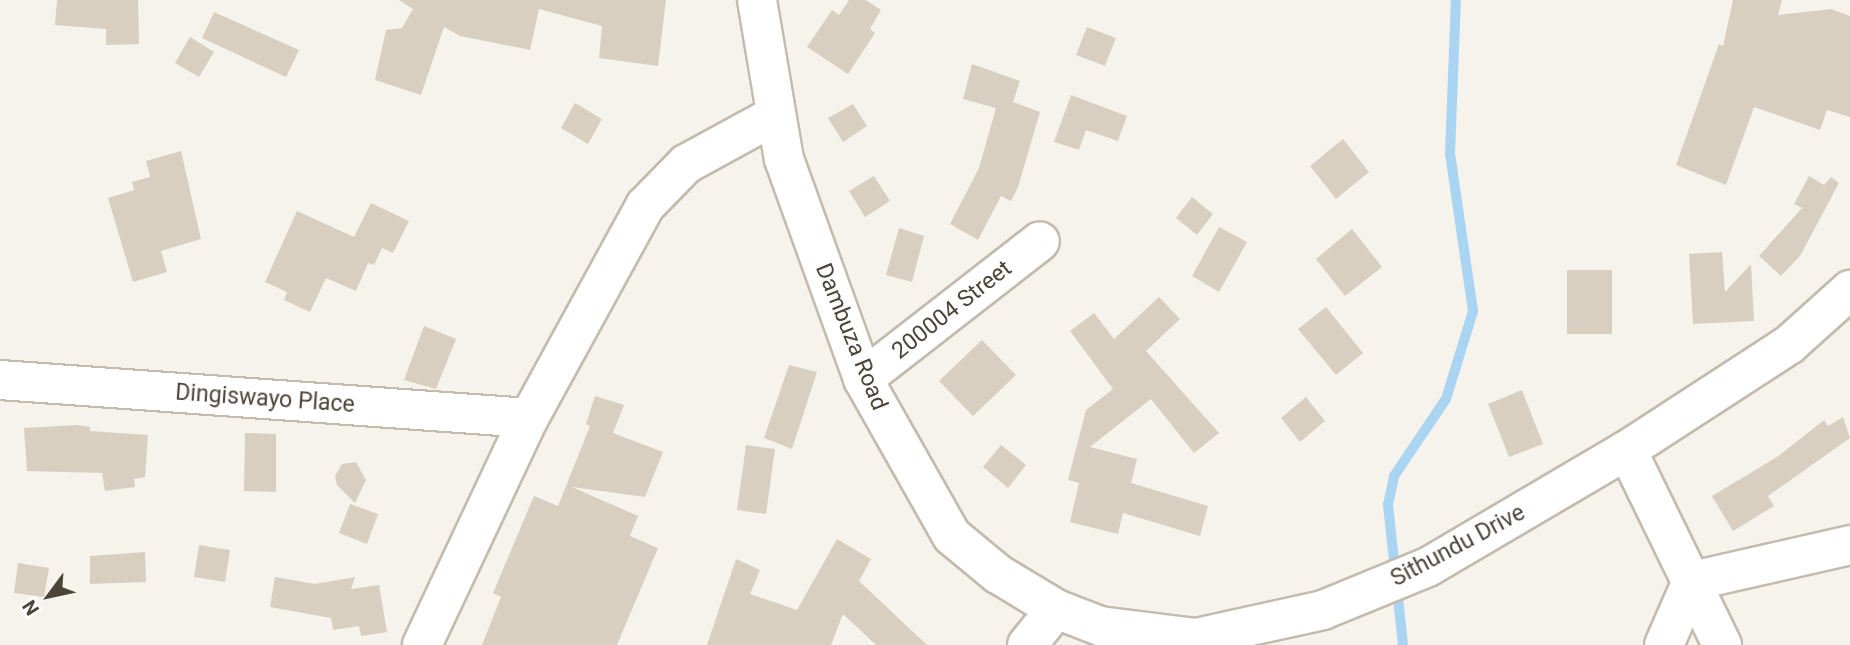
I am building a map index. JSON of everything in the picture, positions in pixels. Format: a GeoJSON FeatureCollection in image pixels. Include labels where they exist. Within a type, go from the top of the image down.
{"type":"FeatureCollection","features":[{"type":"Feature","properties":{"kind":"street","name":"Dambuza Road"},"geometry":{"type":"LineString","coordinates":[[757,0],[784,159],[863,379],[952,536],[998,574],[1056,609]]}},
{"type":"Feature","properties":{"kind":"street"},"geometry":{"type":"LineString","coordinates":[[422,645],[529,418],[645,206],[685,164],[776,115]]}},
{"type":"Feature","properties":{"kind":"street","name":"200004 Street"},"geometry":{"type":"LineString","coordinates":[[863,379],[1040,241]]}},
{"type":"Feature","properties":{"kind":"street","name":"Sithundu Drive"},"geometry":{"type":"LineString","coordinates":[[1056,609],[1100,626],[1196,638],[1323,610],[1428,567],[1627,450],[1790,344],[1850,290]]}},
{"type":"Feature","properties":{"kind":"street","name":"Dingiswayo Place"},"geometry":{"type":"LineString","coordinates":[[0,380],[529,418]]}},
{"type":"Feature","properties":{"kind":"street"},"geometry":{"type":"LineString","coordinates":[[1627,450],[1722,645]]}},
{"type":"Feature","properties":{"kind":"street"},"geometry":{"type":"LineString","coordinates":[[1692,581],[1850,545]]}},
{"type":"Feature","properties":{"kind":"street"},"geometry":{"type":"LineString","coordinates":[[1664,645],[1692,581]]}},
{"type":"Feature","properties":{"kind":"street"},"geometry":{"type":"LineString","coordinates":[[1027,645],[1056,609]]}},
{"type":"Feature","properties":{"kind":"building"},"geometry":{"type":"Polygon","coordinates":[[[57,0],[138,0],[139,44],[106,45],[106,29],[55,25],[57,0]]]}},
{"type":"Feature","properties":{"kind":"building"},"geometry":{"type":"Polygon","coordinates":[[[399,0],[666,0],[658,66],[599,58],[602,26],[539,9],[530,50],[460,36],[444,27],[421,95],[375,80],[386,30],[402,28],[413,9],[399,0]]]}},
{"type":"Feature","properties":{"kind":"building"},"geometry":{"type":"Polygon","coordinates":[[[849,0],[866,0],[881,10],[870,29],[875,33],[848,74],[807,47],[832,10],[839,15],[849,0]]]}},
{"type":"Feature","properties":{"kind":"building"},"geometry":{"type":"Polygon","coordinates":[[[1733,0],[1782,0],[1778,15],[1831,9],[1850,16],[1850,117],[1827,110],[1820,130],[1754,107],[1726,185],[1676,165],[1719,44],[1723,46],[1733,0]]]}},
{"type":"Feature","properties":{"kind":"building"},"geometry":{"type":"Polygon","coordinates":[[[214,12],[299,50],[286,77],[202,38],[214,12]]]}},
{"type":"Feature","properties":{"kind":"building"},"geometry":{"type":"Polygon","coordinates":[[[1087,27],[1116,38],[1105,66],[1076,55],[1087,27]]]}},
{"type":"Feature","properties":{"kind":"building"},"geometry":{"type":"Polygon","coordinates":[[[190,37],[214,52],[199,77],[175,63],[190,37]]]}},
{"type":"Feature","properties":{"kind":"building"},"geometry":{"type":"Polygon","coordinates":[[[972,64],[1020,81],[1013,102],[1040,112],[1018,187],[1011,201],[1001,196],[978,240],[950,224],[979,168],[996,108],[963,99],[972,64]]]}},
{"type":"Feature","properties":{"kind":"building"},"geometry":{"type":"Polygon","coordinates":[[[1071,95],[1127,116],[1118,141],[1086,130],[1079,150],[1054,142],[1071,95]]]}},
{"type":"Feature","properties":{"kind":"building"},"geometry":{"type":"Polygon","coordinates":[[[575,103],[602,119],[588,144],[561,128],[575,103]]]}},
{"type":"Feature","properties":{"kind":"building"},"geometry":{"type":"Polygon","coordinates":[[[853,104],[867,126],[843,142],[828,118],[853,104]]]}},
{"type":"Feature","properties":{"kind":"building"},"geometry":{"type":"Polygon","coordinates":[[[1343,139],[1369,172],[1336,199],[1310,166],[1343,139]]]}},
{"type":"Feature","properties":{"kind":"building"},"geometry":{"type":"Polygon","coordinates":[[[181,151],[201,239],[161,251],[167,272],[133,282],[108,198],[134,190],[132,182],[150,177],[146,161],[181,151]]]}},
{"type":"Feature","properties":{"kind":"building"},"geometry":{"type":"Polygon","coordinates":[[[874,176],[890,201],[865,217],[849,191],[874,176]]]}},
{"type":"Feature","properties":{"kind":"building"},"geometry":{"type":"Polygon","coordinates":[[[1809,176],[1824,185],[1831,177],[1839,183],[1800,256],[1781,276],[1759,256],[1802,208],[1794,204],[1809,176]]]}},
{"type":"Feature","properties":{"kind":"building"},"geometry":{"type":"Polygon","coordinates":[[[1192,197],[1213,214],[1197,235],[1176,218],[1192,197]]]}},
{"type":"Feature","properties":{"kind":"building"},"geometry":{"type":"Polygon","coordinates":[[[371,203],[409,221],[393,253],[382,248],[374,265],[368,263],[356,291],[326,278],[310,312],[284,300],[287,292],[265,282],[297,211],[354,237],[371,203]]]}},
{"type":"Feature","properties":{"kind":"building"},"geometry":{"type":"Polygon","coordinates":[[[1219,227],[1247,242],[1219,292],[1192,276],[1219,227]]]}},
{"type":"Feature","properties":{"kind":"building"},"geometry":{"type":"Polygon","coordinates":[[[899,228],[924,236],[912,282],[886,275],[899,228]]]}},
{"type":"Feature","properties":{"kind":"building"},"geometry":{"type":"Polygon","coordinates":[[[1352,229],[1382,267],[1345,296],[1316,259],[1352,229]]]}},
{"type":"Feature","properties":{"kind":"building"},"geometry":{"type":"Polygon","coordinates":[[[1722,252],[1725,292],[1751,264],[1754,321],[1693,324],[1689,254],[1722,252]]]}},
{"type":"Feature","properties":{"kind":"building"},"geometry":{"type":"Polygon","coordinates":[[[1567,270],[1612,270],[1612,334],[1567,334],[1567,270]]]}},
{"type":"Feature","properties":{"kind":"building"},"geometry":{"type":"Polygon","coordinates":[[[1159,297],[1180,319],[1146,351],[1219,433],[1194,453],[1151,399],[1090,447],[1137,459],[1131,483],[1208,506],[1200,536],[1123,513],[1118,534],[1070,522],[1079,483],[1068,480],[1086,410],[1113,389],[1070,331],[1094,313],[1114,339],[1159,297]]]}},
{"type":"Feature","properties":{"kind":"building"},"geometry":{"type":"Polygon","coordinates":[[[1326,307],[1363,353],[1336,375],[1298,329],[1326,307]]]}},
{"type":"Feature","properties":{"kind":"building"},"geometry":{"type":"Polygon","coordinates":[[[424,326],[456,339],[436,389],[404,380],[424,326]]]}},
{"type":"Feature","properties":{"kind":"building"},"geometry":{"type":"Polygon","coordinates":[[[982,340],[1016,375],[973,416],[939,381],[982,340]]]}},
{"type":"Feature","properties":{"kind":"building"},"geometry":{"type":"Polygon","coordinates":[[[789,365],[817,372],[792,449],[764,438],[789,365]]]}},
{"type":"Feature","properties":{"kind":"building"},"geometry":{"type":"Polygon","coordinates":[[[1522,390],[1543,444],[1509,457],[1488,404],[1522,390]]]}},
{"type":"Feature","properties":{"kind":"building"},"geometry":{"type":"Polygon","coordinates":[[[595,396],[624,405],[613,433],[663,452],[645,497],[572,487],[638,516],[630,536],[658,548],[617,645],[482,645],[501,597],[493,593],[534,496],[558,506],[590,426],[586,424],[595,396]]]}},
{"type":"Feature","properties":{"kind":"building"},"geometry":{"type":"Polygon","coordinates":[[[1306,397],[1325,421],[1300,442],[1281,418],[1306,397]]]}},
{"type":"Feature","properties":{"kind":"building"},"geometry":{"type":"Polygon","coordinates":[[[1843,417],[1850,438],[1768,496],[1774,506],[1733,531],[1712,496],[1777,457],[1824,420],[1828,426],[1843,417]]]}},
{"type":"Feature","properties":{"kind":"building"},"geometry":{"type":"Polygon","coordinates":[[[77,425],[90,427],[90,431],[148,435],[145,477],[134,479],[135,487],[105,491],[102,473],[27,471],[24,428],[77,425]]]}},
{"type":"Feature","properties":{"kind":"building"},"geometry":{"type":"Polygon","coordinates":[[[245,433],[276,434],[276,492],[244,491],[245,433]]]}},
{"type":"Feature","properties":{"kind":"building"},"geometry":{"type":"Polygon","coordinates":[[[746,445],[775,449],[766,514],[737,510],[746,445]]]}},
{"type":"Feature","properties":{"kind":"building"},"geometry":{"type":"Polygon","coordinates":[[[1001,445],[1026,465],[1008,488],[983,467],[1001,445]]]}},
{"type":"Feature","properties":{"kind":"building"},"geometry":{"type":"Polygon","coordinates":[[[356,462],[366,480],[355,503],[337,485],[335,476],[342,464],[356,462]]]}},
{"type":"Feature","properties":{"kind":"building"},"geometry":{"type":"Polygon","coordinates":[[[350,504],[378,514],[367,544],[339,533],[350,504]]]}},
{"type":"Feature","properties":{"kind":"building"},"geometry":{"type":"Polygon","coordinates":[[[837,539],[871,559],[859,581],[927,645],[876,645],[843,614],[831,645],[707,645],[736,559],[760,570],[750,594],[797,610],[837,539]]]}},
{"type":"Feature","properties":{"kind":"building"},"geometry":{"type":"Polygon","coordinates":[[[199,545],[230,550],[225,582],[194,577],[199,545]]]}},
{"type":"Feature","properties":{"kind":"building"},"geometry":{"type":"Polygon","coordinates":[[[145,552],[146,582],[90,584],[90,556],[145,552]]]}},
{"type":"Feature","properties":{"kind":"building"},"geometry":{"type":"Polygon","coordinates":[[[18,563],[49,568],[44,597],[14,593],[18,563]]]}},
{"type":"Feature","properties":{"kind":"building"},"geometry":{"type":"Polygon","coordinates":[[[275,577],[315,584],[355,577],[351,589],[379,585],[387,632],[361,636],[359,626],[333,630],[331,618],[270,607],[275,577]]]}},
{"type":"Feature","properties":{"kind":"waterway"},"geometry":{"type":"LineString","coordinates":[[1403,645],[1388,505],[1394,476],[1446,399],[1473,311],[1450,154],[1456,0]]}}]}
